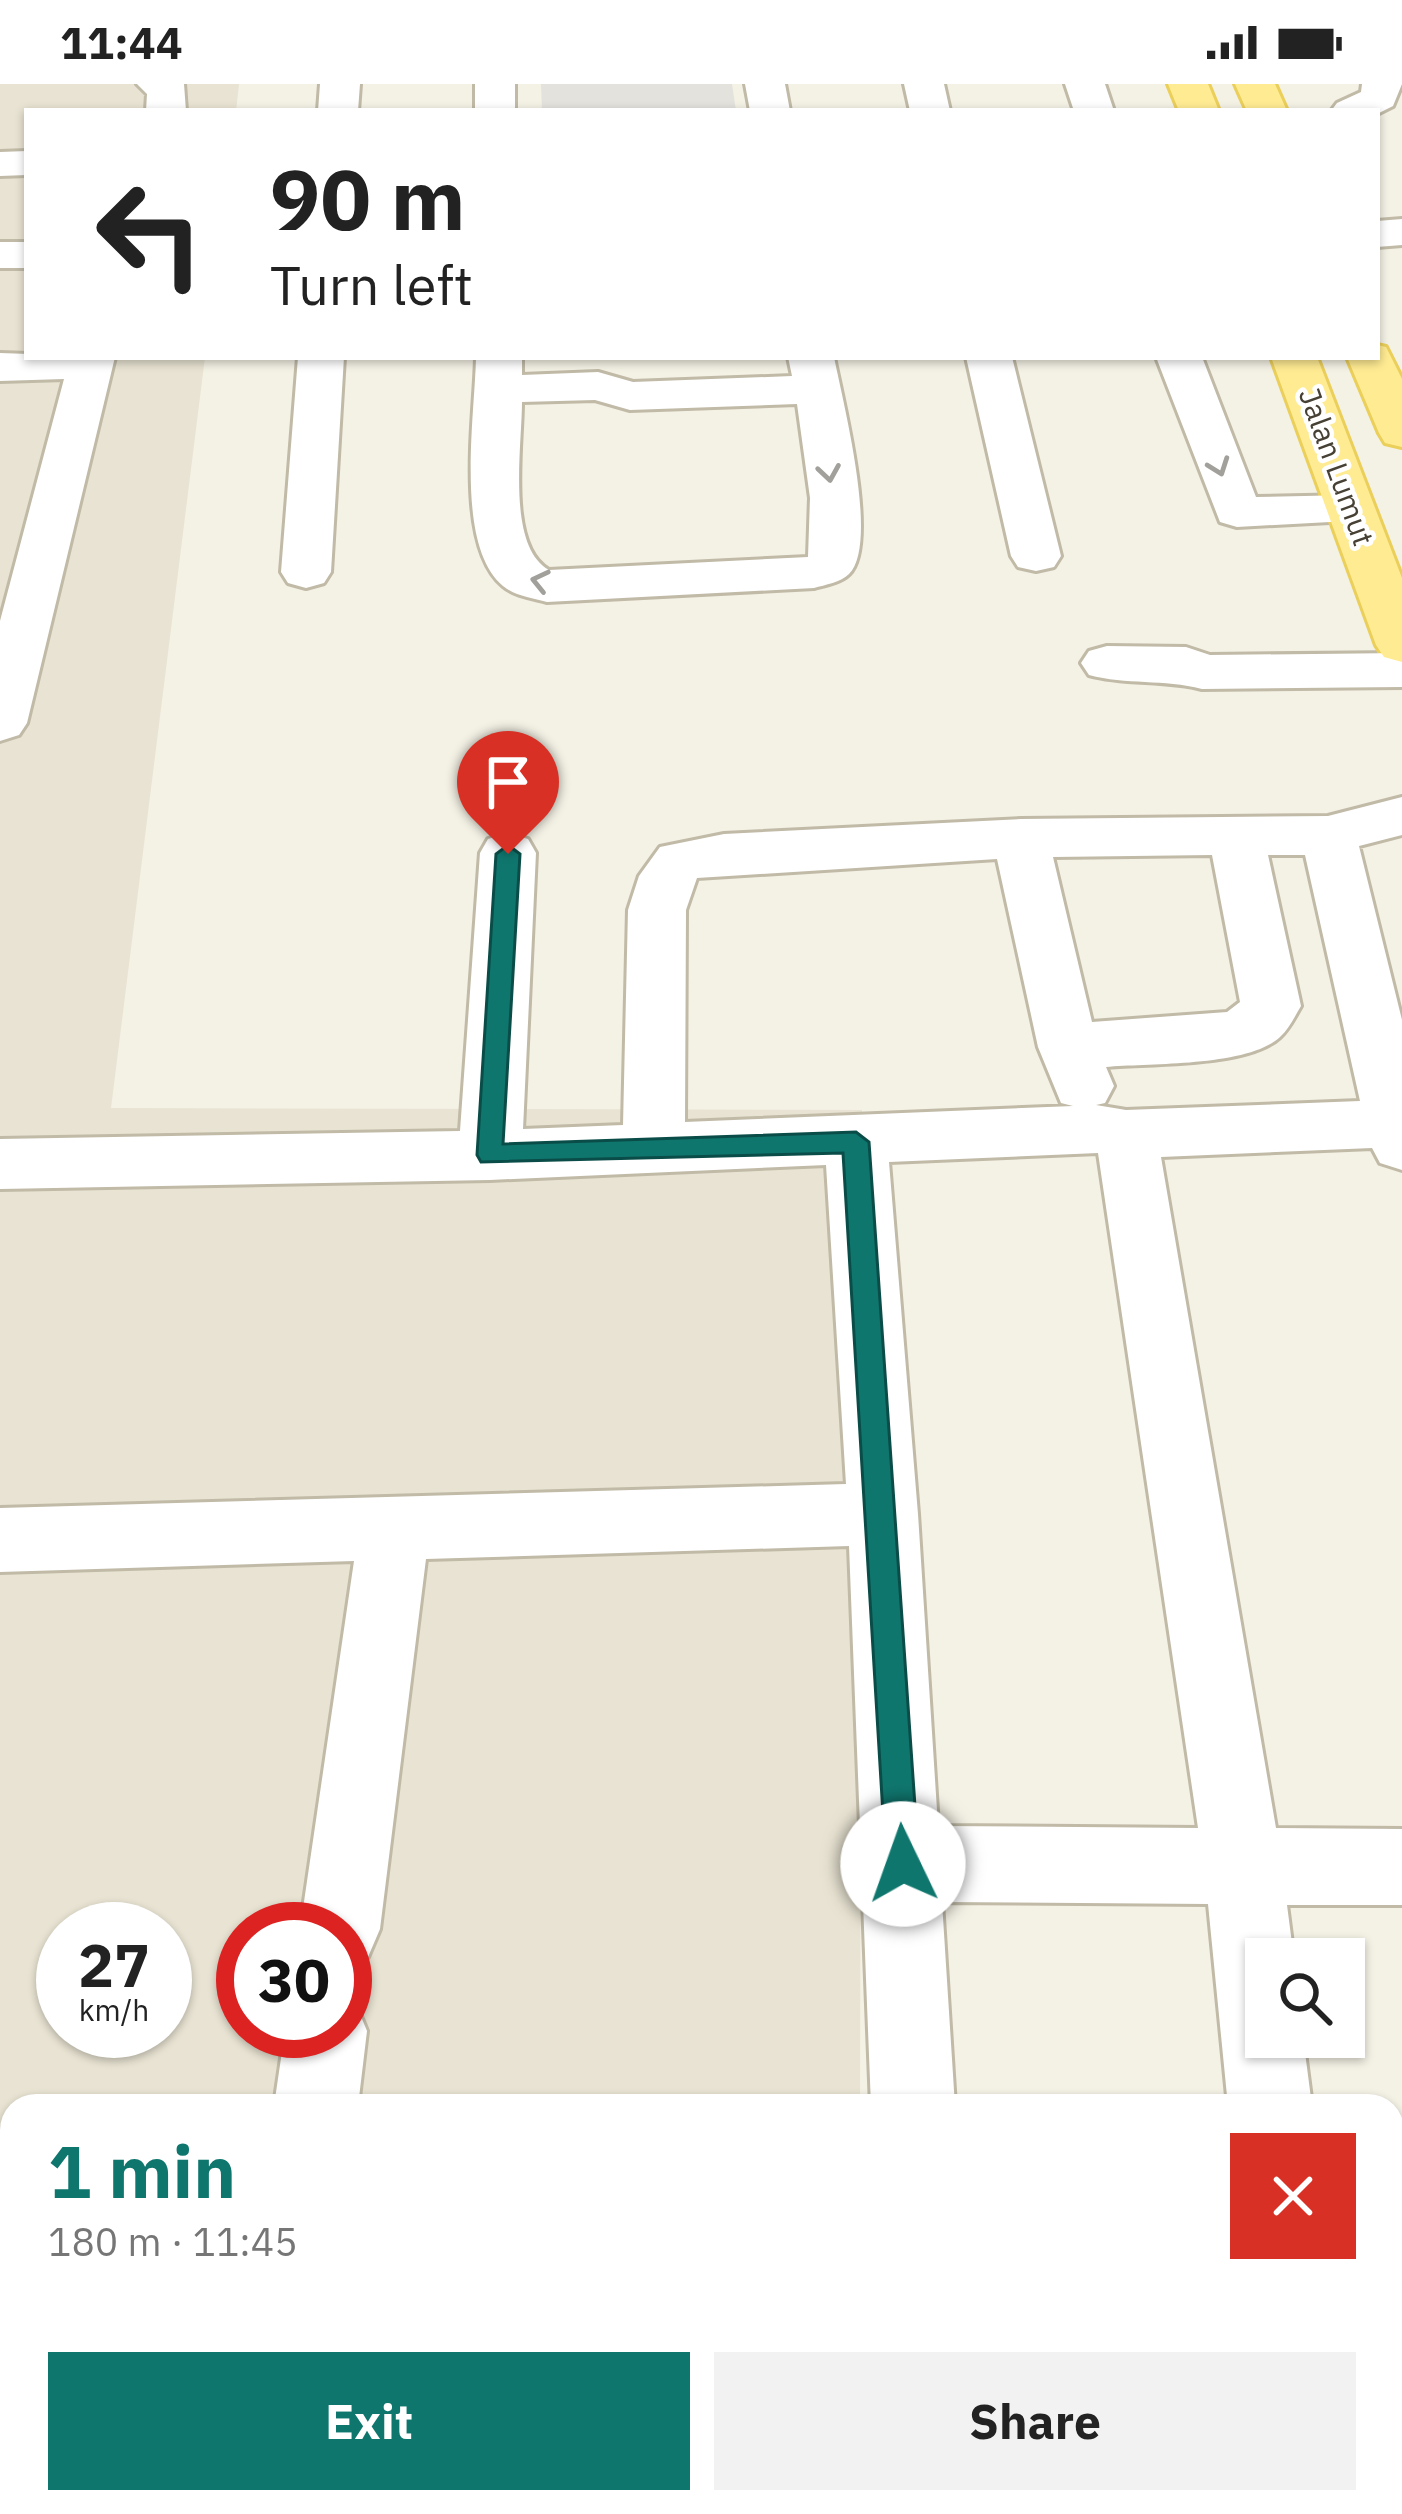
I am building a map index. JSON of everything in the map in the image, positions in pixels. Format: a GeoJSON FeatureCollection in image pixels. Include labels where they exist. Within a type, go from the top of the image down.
{"type":"FeatureCollection","features":[{"type":"Feature","properties":{"kind":"main road","name":"Jalan Lumut"},"geometry":{"type":"LineString","coordinates":[[1295,360],[1402,645]]}},
{"type":"Feature","properties":{"kind":"main road","name":"Jalan Lumut"},"geometry":{"type":"LineString","coordinates":[[1371,360],[1399,420]]}},
{"type":"Feature","properties":{"kind":"street"},"geometry":{"type":"LineString","coordinates":[[1358,108],[1379,98],[1382,84]]}},
{"type":"Feature","properties":{"kind":"street"},"geometry":{"type":"LineString","coordinates":[[306,572],[321,360]]}},
{"type":"Feature","properties":{"kind":"street"},"geometry":{"type":"LineString","coordinates":[[989,360],[1036,556]]}},
{"type":"Feature","properties":{"kind":"street"},"geometry":{"type":"LineString","coordinates":[[1180,360],[1238,512],[1350,510]]}},
{"type":"Feature","properties":{"kind":"street"},"geometry":{"type":"LineString","coordinates":[[0,367],[91,361],[58,498],[9,640],[0,723]]}},
{"type":"Feature","properties":{"kind":"street"},"geometry":{"type":"LineString","coordinates":[[499,373],[598,386],[630,396],[814,373],[838,534],[839,550],[830,566],[814,572],[547,586],[522,580],[502,552],[497,496],[499,373]]}},
{"type":"Feature","properties":{"kind":"street"},"geometry":{"type":"LineString","coordinates":[[0,498],[58,498]]}},
{"type":"Feature","properties":{"kind":"street"},"geometry":{"type":"LineString","coordinates":[[1107,664],[1186,664],[1202,672],[1402,670]]}},
{"type":"Feature","properties":{"kind":"street"},"geometry":{"type":"LineString","coordinates":[[654,1149],[656,910],[668,876],[680,861],[724,854],[1022,838],[1328,835],[1387,824],[1402,816]]}},
{"type":"Feature","properties":{"kind":"street"},"geometry":{"type":"LineString","coordinates":[[0,1164],[490,1155],[1113,1131],[1400,1131],[1328,835]]}},
{"type":"Feature","properties":{"kind":"street"},"geometry":{"type":"LineString","coordinates":[[1069,1047],[1235,1034],[1257,1024],[1271,1006],[1236,836]]}},
{"type":"Feature","properties":{"kind":"street"},"geometry":{"type":"LineString","coordinates":[[1022,838],[1069,1047],[1113,1131],[1243,1866],[1269,2094]]}},
{"type":"Feature","properties":{"kind":"street"},"geometry":{"type":"LineString","coordinates":[[490,1155],[508,854]]}},
{"type":"Feature","properties":{"kind":"street"},"geometry":{"type":"LineString","coordinates":[[856,1142],[883,1514],[913,2094]]}},
{"type":"Feature","properties":{"kind":"street"},"geometry":{"type":"LineString","coordinates":[[0,1540],[883,1514]]}},
{"type":"Feature","properties":{"kind":"street"},"geometry":{"type":"LineString","coordinates":[[344,1902],[394,1528]]}},
{"type":"Feature","properties":{"kind":"street"},"geometry":{"type":"LineString","coordinates":[[903,1864],[1402,1867]]}},
{"type":"Feature","properties":{"kind":"street"},"geometry":{"type":"LineString","coordinates":[[318,2094],[322,2058]]}},
{"type":"Feature","properties":{"kind":"shaded area"},"geometry":{"type":"Polygon","coordinates":[[[0,84],[239,84],[236,108],[24,108],[24,360],[205,360],[111,1108],[862,1110],[860,2094],[0,2094],[0,84]]]}},
{"type":"Feature","properties":{"kind":"shaded area"},"geometry":{"type":"Polygon","coordinates":[[[541,84],[732,84],[736,108],[542,108],[541,84]]]}},
{"type":"Feature","properties":{"kind":"route"},"geometry":{"type":"LineString","coordinates":[[508,854],[490,1155],[856,1142],[903,1864]]}}]}
